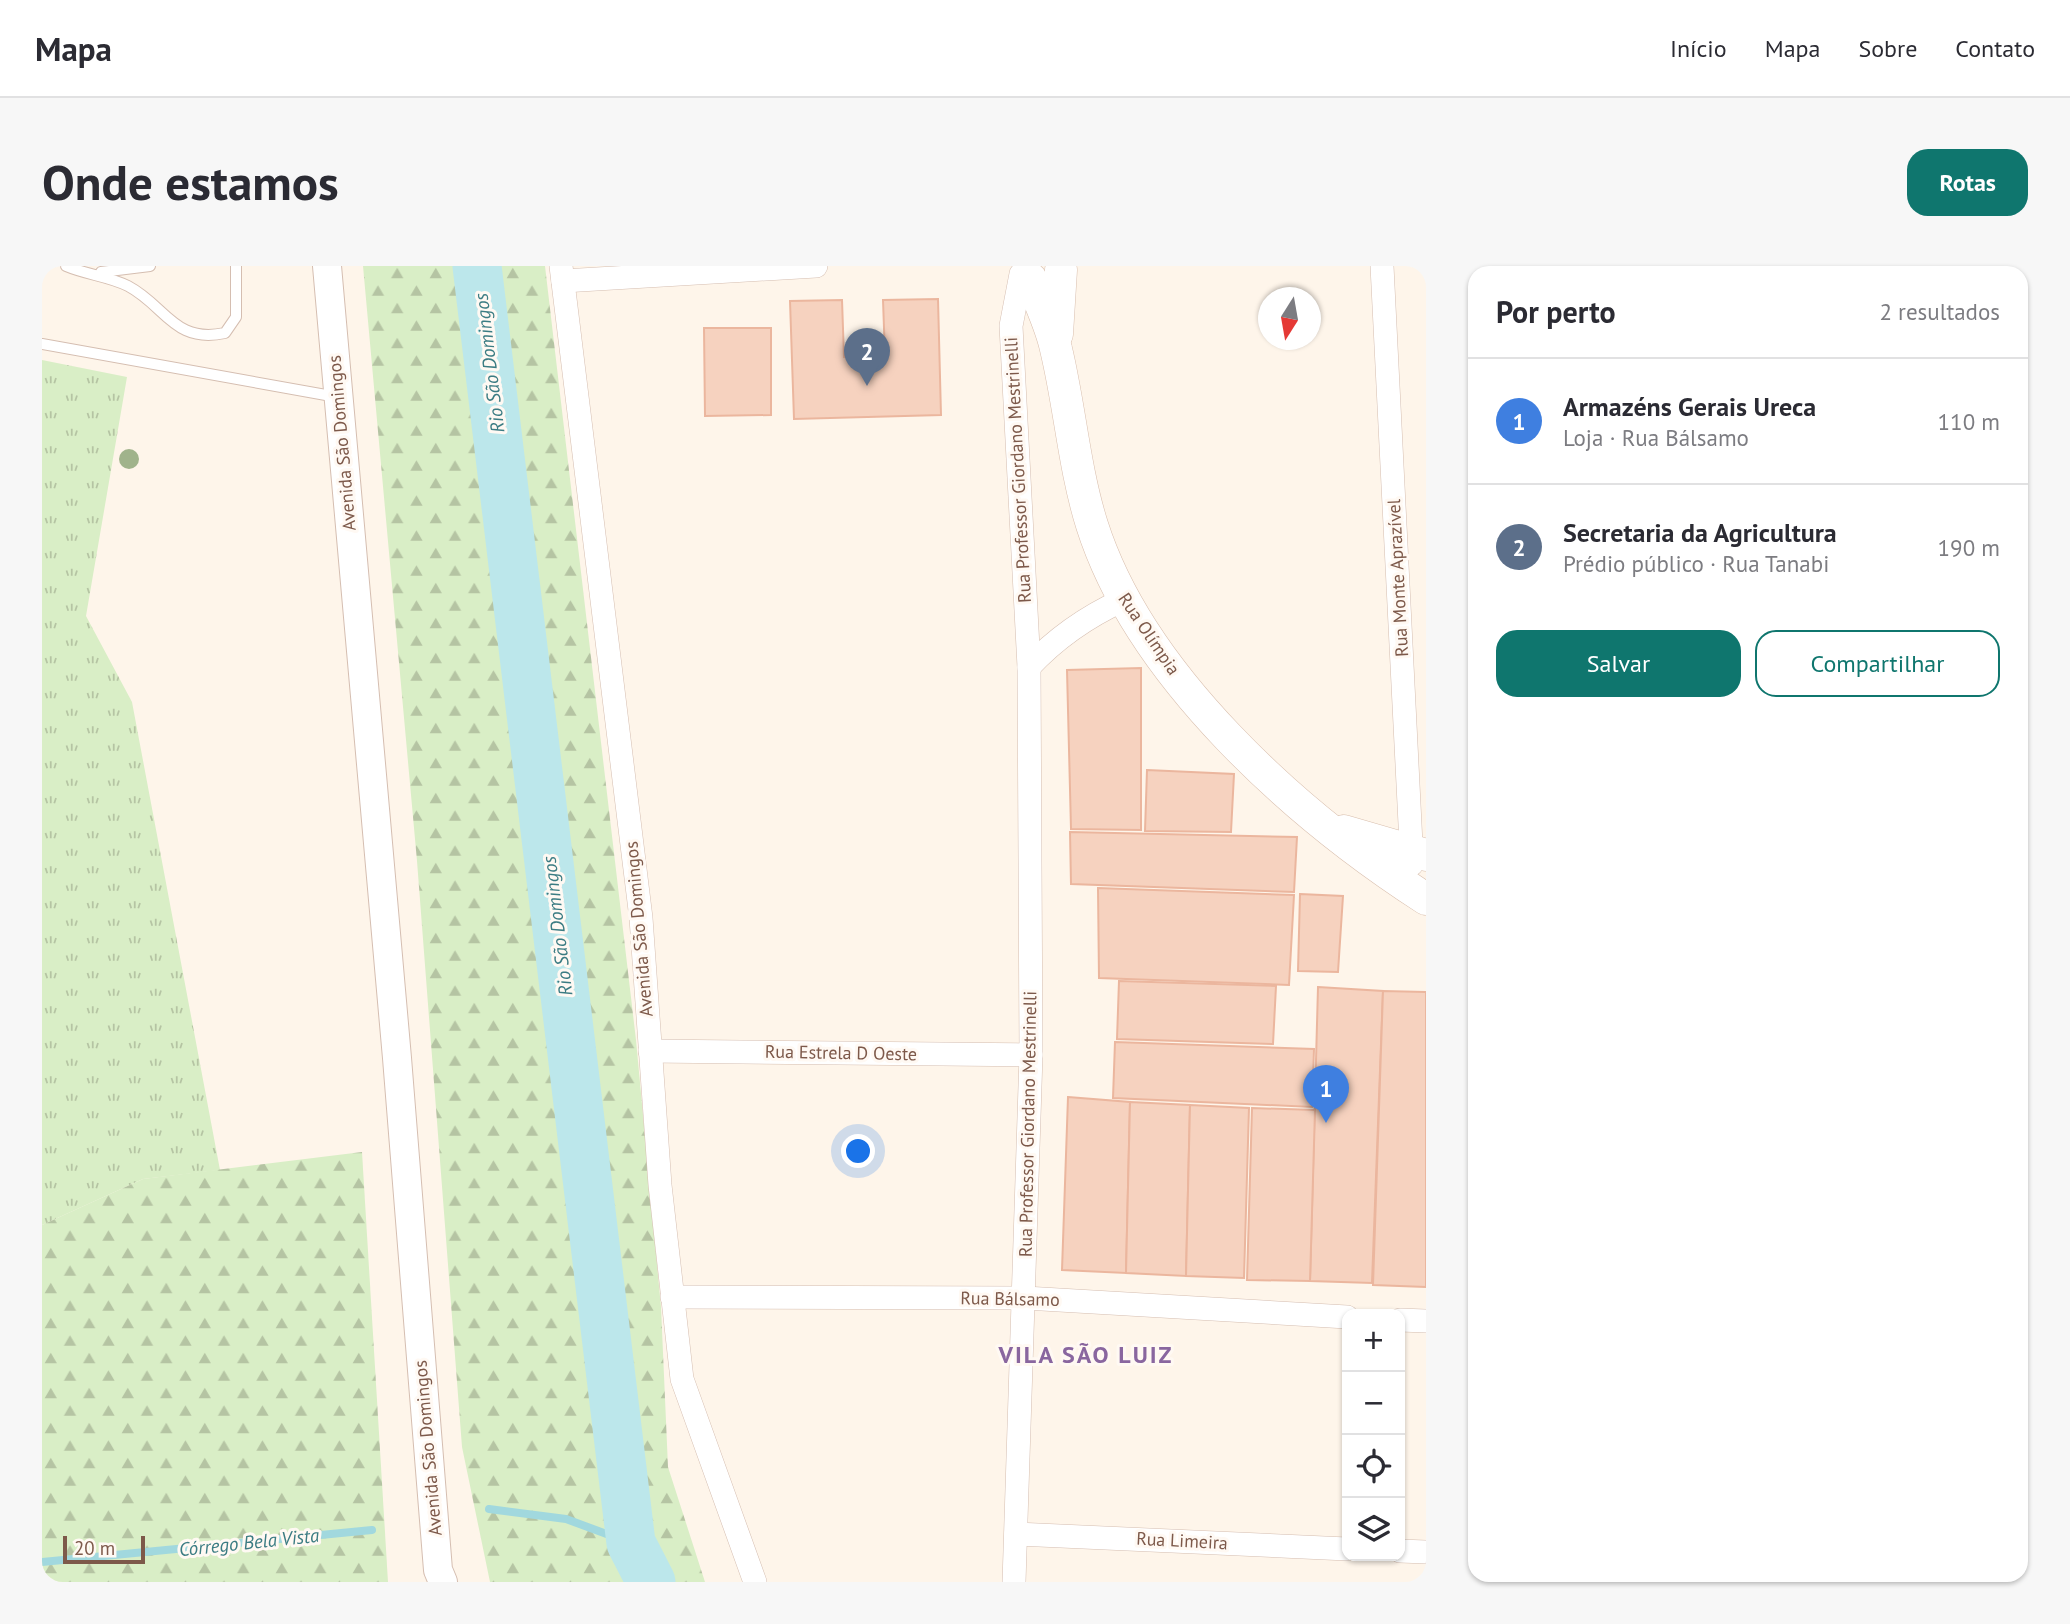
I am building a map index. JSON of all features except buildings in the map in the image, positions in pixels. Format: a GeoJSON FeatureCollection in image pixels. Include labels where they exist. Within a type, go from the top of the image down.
{"type":"FeatureCollection","features":[{"type":"Feature","properties":{"kind":"main road","name":"Rua Olímpia"},"geometry":{"type":"LineString","coordinates":[[1038,271],[1056,346],[1086,503],[1123,600],[1159,655],[1235,745],[1327,827],[1419,894]]}},
{"type":"Feature","properties":{"kind":"main road","name":"Rua Olímpia"},"geometry":{"type":"LineString","coordinates":[[1327,827],[1419,851]]}},
{"type":"Feature","properties":{"kind":"street","name":"Avenida São Domingos"},"geometry":{"type":"LineString","coordinates":[[327,266],[397,1058],[438,1570],[443,1582]]}},
{"type":"Feature","properties":{"kind":"street"},"geometry":{"type":"LineString","coordinates":[[562,274],[816,266]]}},
{"type":"Feature","properties":{"kind":"street","name":"Rua Monte Aprazível"},"geometry":{"type":"LineString","coordinates":[[1382,266],[1419,851],[1419,894]]}},
{"type":"Feature","properties":{"kind":"street","name":"Rua Professor Giordano Mestrinelli"},"geometry":{"type":"LineString","coordinates":[[1014,1582],[1031,1055],[1029,667],[1011,326],[1038,271]]}},
{"type":"Feature","properties":{"kind":"street","name":"Avenida São Domingos"},"geometry":{"type":"LineString","coordinates":[[562,274],[641,918],[650,1051],[681,1379],[755,1582]]}},
{"type":"Feature","properties":{"kind":"street"},"geometry":{"type":"LineString","coordinates":[[1029,667],[1055,640],[1099,611],[1123,600]]}},
{"type":"Feature","properties":{"kind":"street","name":"Rua Estrela D Oeste"},"geometry":{"type":"LineString","coordinates":[[650,1051],[1031,1055]]}},
{"type":"Feature","properties":{"kind":"street","name":"Rua Bálsamo"},"geometry":{"type":"LineString","coordinates":[[673,1297],[1025,1298],[1342,1317]]}},
{"type":"Feature","properties":{"kind":"street"},"geometry":{"type":"LineString","coordinates":[[1405,1320],[1426,1321]]}},
{"type":"Feature","properties":{"kind":"street","name":"Rua Limeira"},"geometry":{"type":"LineString","coordinates":[[1016,1534],[1342,1549]]}},
{"type":"Feature","properties":{"kind":"street"},"geometry":{"type":"LineString","coordinates":[[1405,1551],[1426,1552]]}},
{"type":"Feature","properties":{"kind":"lane"},"geometry":{"type":"LineString","coordinates":[[66,266],[85,274],[111,278],[132,289],[180,330],[207,337],[225,333],[236,317],[236,266]]}},
{"type":"Feature","properties":{"kind":"lane"},"geometry":{"type":"LineString","coordinates":[[85,274],[150,266]]}},
{"type":"Feature","properties":{"kind":"lane"},"geometry":{"type":"LineString","coordinates":[[42,344],[337,397]]}},
{"type":"Feature","properties":{"kind":"green space"},"geometry":{"type":"Polygon","coordinates":[[[363,266],[545,266],[636,1040],[661,1307],[668,1467],[705,1582],[490,1582],[462,1447],[417,861],[363,266]]]}},
{"type":"Feature","properties":{"kind":"green space"},"geometry":{"type":"Polygon","coordinates":[[[42,360],[127,377],[86,616],[132,702],[220,1170],[143,1179],[42,1225],[42,360]]]}},
{"type":"Feature","properties":{"kind":"green space"},"geometry":{"type":"Polygon","coordinates":[[[362,1152],[388,1582],[42,1582],[42,1225],[143,1179],[362,1152]]]}},
{"type":"Feature","properties":{"kind":"waterway","name":"Rio São Domingos"},"geometry":{"type":"LineString","coordinates":[[477,266],[631,1543],[651,1582]]}},
{"type":"Feature","properties":{"kind":"waterway","name":"Córrego Bela Vista"},"geometry":{"type":"LineString","coordinates":[[489,1509],[566,1519],[631,1543]]}},
{"type":"Feature","properties":{"kind":"waterway","name":"Córrego Bela Vista"},"geometry":{"type":"LineString","coordinates":[[42,1562],[372,1530]]}},
{"type":"Feature","properties":{"kind":"place","name":"Secretaria da Agricultura"},"geometry":{"type":"Point","coordinates":[867,386]}},
{"type":"Feature","properties":{"kind":"place","name":"Armazéns Gerais Ureca"},"geometry":{"type":"Point","coordinates":[1326,1123]}},
{"type":"Feature","properties":{"kind":"district","name":"VILA SÃO LUIZ"},"geometry":{"type":"Point","coordinates":[1086,1355]}}]}
